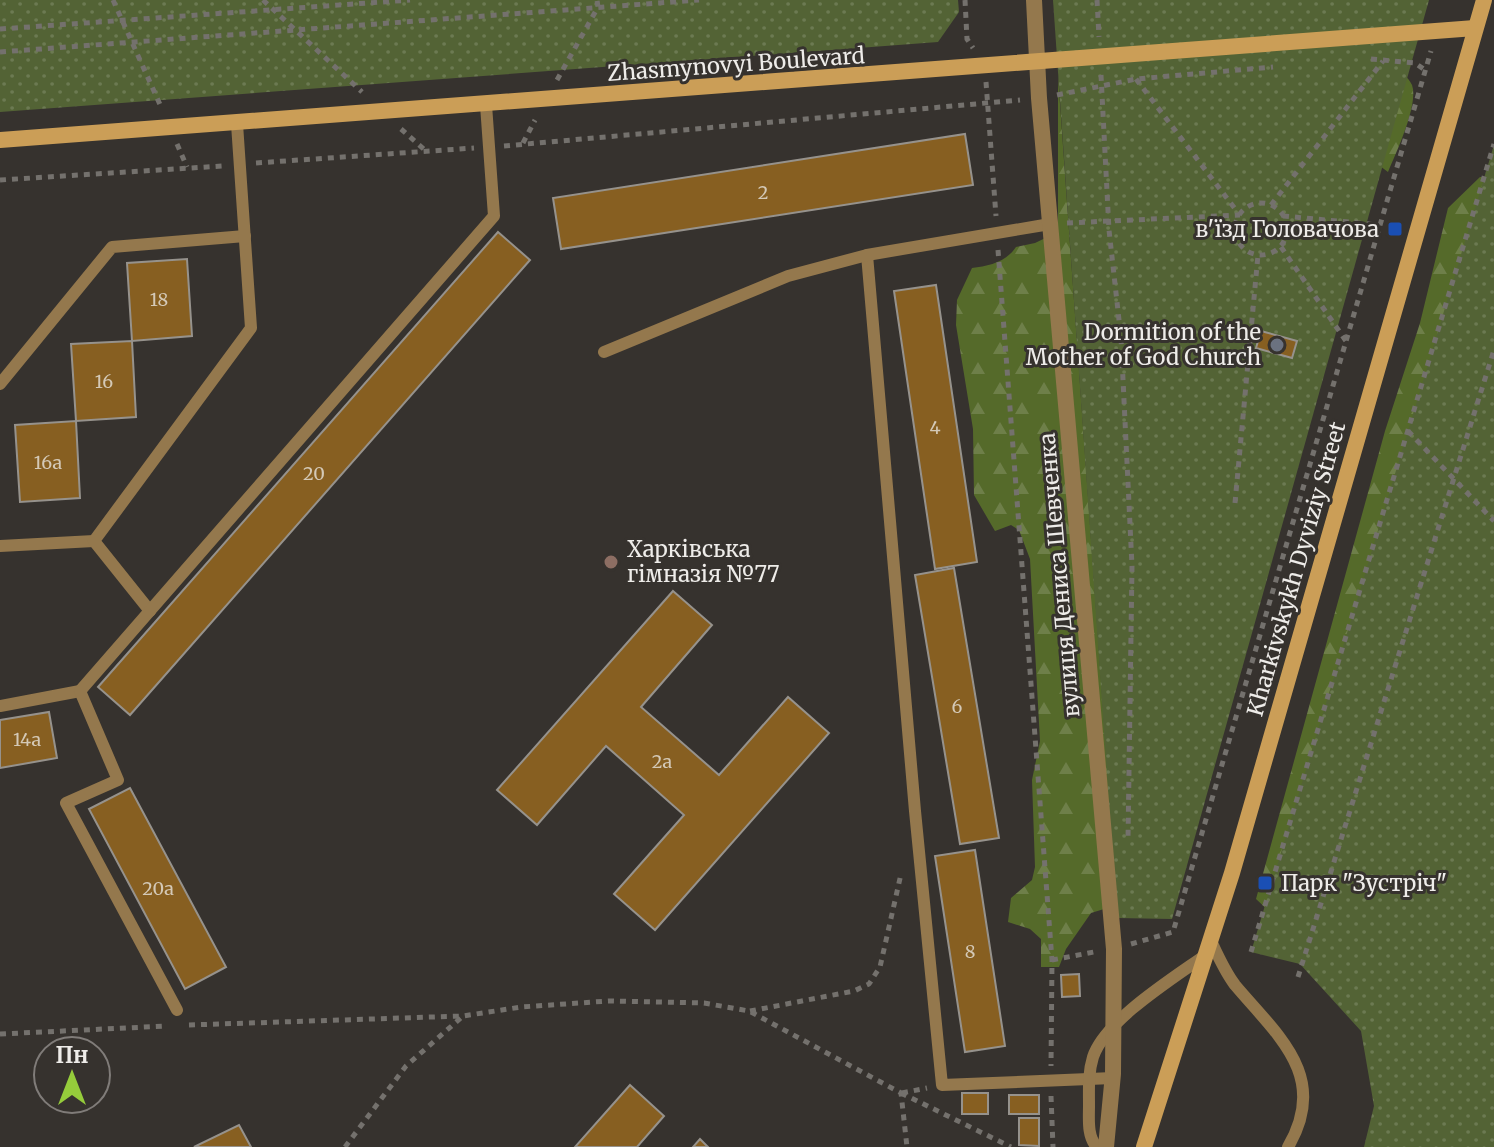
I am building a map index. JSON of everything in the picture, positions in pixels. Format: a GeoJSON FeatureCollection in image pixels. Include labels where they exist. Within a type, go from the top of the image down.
{"type":"FeatureCollection","features":[{"type":"Feature","properties":{"kind":"street","name":"вулиця Дениса Шевченка"},"geometry":{"type":"LineString","coordinates":[[1034,0],[1039,98],[1114,949],[1113,1078],[1106,1147]]}},
{"type":"Feature","properties":{"kind":"street","name":"Kharkivskykh Dyviziy Street"},"geometry":{"type":"LineString","coordinates":[[1144,1147],[1209,948],[1484,0]]}},
{"type":"Feature","properties":{"kind":"street","name":"Zhasmynovyi Boulevard"},"geometry":{"type":"LineString","coordinates":[[0,140],[1475,28]]}},
{"type":"Feature","properties":{"kind":"lane"},"geometry":{"type":"LineString","coordinates":[[0,706],[80,691],[494,216],[486,105]]}},
{"type":"Feature","properties":{"kind":"lane"},"geometry":{"type":"LineString","coordinates":[[94,541],[251,328],[237,124]]}},
{"type":"Feature","properties":{"kind":"lane"},"geometry":{"type":"LineString","coordinates":[[604,352],[788,276],[867,255],[1050,224]]}},
{"type":"Feature","properties":{"kind":"lane"},"geometry":{"type":"LineString","coordinates":[[0,384],[112,247],[245,236]]}},
{"type":"Feature","properties":{"kind":"lane"},"geometry":{"type":"LineString","coordinates":[[867,255],[942,1085],[1113,1078]]}},
{"type":"Feature","properties":{"kind":"lane"},"geometry":{"type":"LineString","coordinates":[[94,541],[150,611]]}},
{"type":"Feature","properties":{"kind":"lane"},"geometry":{"type":"LineString","coordinates":[[0,546],[94,541]]}},
{"type":"Feature","properties":{"kind":"lane"},"geometry":{"type":"LineString","coordinates":[[80,691],[118,780],[66,803],[177,1010]]}},
{"type":"Feature","properties":{"kind":"lane"},"geometry":{"type":"LineString","coordinates":[[1097,1147],[1092,1142],[1090,1129],[1089,1079],[1094,1055],[1114,1026],[1209,948],[1234,983],[1283,1040],[1301,1074],[1303,1106],[1295,1135],[1288,1147]]}},
{"type":"Feature","properties":{"kind":"path"},"geometry":{"type":"LineString","coordinates":[[113,0],[188,168]]}},
{"type":"Feature","properties":{"kind":"path"},"geometry":{"type":"LineString","coordinates":[[263,0],[426,151]]}},
{"type":"Feature","properties":{"kind":"path"},"geometry":{"type":"LineString","coordinates":[[0,29],[410,0]]}},
{"type":"Feature","properties":{"kind":"path"},"geometry":{"type":"LineString","coordinates":[[0,52],[597,4],[699,0]]}},
{"type":"Feature","properties":{"kind":"path"},"geometry":{"type":"LineString","coordinates":[[965,0],[967,39],[985,66],[988,103],[1052,960],[1053,1147]]}},
{"type":"Feature","properties":{"kind":"path"},"geometry":{"type":"LineString","coordinates":[[1097,0],[1109,221],[1121,338],[1132,566],[1127,851]]}},
{"type":"Feature","properties":{"kind":"path"},"geometry":{"type":"LineString","coordinates":[[522,144],[597,4]]}},
{"type":"Feature","properties":{"kind":"path"},"geometry":{"type":"LineString","coordinates":[[1126,930],[1126,946],[1173,932],[1437,31]]}},
{"type":"Feature","properties":{"kind":"path"},"geometry":{"type":"LineString","coordinates":[[1363,58],[1415,63],[1425,70]]}},
{"type":"Feature","properties":{"kind":"path"},"geometry":{"type":"LineString","coordinates":[[1271,205],[1384,60]]}},
{"type":"Feature","properties":{"kind":"path"},"geometry":{"type":"LineString","coordinates":[[0,180],[489,147],[988,103],[1039,98],[1136,79],[1280,66]]}},
{"type":"Feature","properties":{"kind":"path"},"geometry":{"type":"LineString","coordinates":[[1136,79],[1240,215]]}},
{"type":"Feature","properties":{"kind":"path"},"geometry":{"type":"LineString","coordinates":[[1251,952],[1494,144]]}},
{"type":"Feature","properties":{"kind":"path"},"geometry":{"type":"LineString","coordinates":[[1050,224],[1240,215],[1254,205],[1271,205],[1283,216],[1287,232],[1281,246],[1267,255],[1258,255],[1243,248],[1235,232],[1240,215]]}},
{"type":"Feature","properties":{"kind":"path"},"geometry":{"type":"LineString","coordinates":[[1283,216],[1380,225]]}},
{"type":"Feature","properties":{"kind":"path"},"geometry":{"type":"LineString","coordinates":[[1281,246],[1346,341]]}},
{"type":"Feature","properties":{"kind":"path"},"geometry":{"type":"LineString","coordinates":[[1235,503],[1258,255]]}},
{"type":"Feature","properties":{"kind":"path"},"geometry":{"type":"LineString","coordinates":[[1298,977],[1494,350]]}},
{"type":"Feature","properties":{"kind":"path"},"geometry":{"type":"LineString","coordinates":[[1408,431],[1494,521]]}},
{"type":"Feature","properties":{"kind":"path"},"geometry":{"type":"LineString","coordinates":[[749,1011],[854,991],[869,984],[880,967],[902,871]]}},
{"type":"Feature","properties":{"kind":"path"},"geometry":{"type":"LineString","coordinates":[[1052,960],[1114,949]]}},
{"type":"Feature","properties":{"kind":"path"},"geometry":{"type":"LineString","coordinates":[[0,1034],[269,1020],[463,1016],[521,1007],[608,1001],[704,1003],[749,1011],[901,1093],[1011,1147]]}},
{"type":"Feature","properties":{"kind":"path"},"geometry":{"type":"LineString","coordinates":[[345,1147],[406,1066],[463,1016]]}},
{"type":"Feature","properties":{"kind":"path"},"geometry":{"type":"LineString","coordinates":[[901,1093],[907,1147]]}},
{"type":"Feature","properties":{"kind":"green space"},"geometry":{"type":"Polygon","coordinates":[[[0,0],[958,0],[959,12],[938,42],[0,112],[0,0]]]}},
{"type":"Feature","properties":{"kind":"green space"},"geometry":{"type":"Polygon","coordinates":[[[1053,0],[1429,0],[1172,919],[1117,918],[1053,0]]]}},
{"type":"Feature","properties":{"kind":"green space"},"geometry":{"type":"Polygon","coordinates":[[[1396,65],[1411,82],[1413,93],[1406,128],[1388,172],[1372,160],[1396,65]]]}},
{"type":"Feature","properties":{"kind":"green space"},"geometry":{"type":"Polygon","coordinates":[[[1058,76],[1117,905],[1091,913],[1066,949],[1059,967],[1041,967],[1041,939],[1030,929],[1008,922],[1011,898],[1032,880],[1035,867],[1032,780],[1040,741],[1030,559],[1019,530],[1011,525],[995,531],[974,495],[973,429],[956,325],[957,300],[972,268],[997,262],[1016,247],[1035,243],[1058,232],[1058,76]]]}},
{"type":"Feature","properties":{"kind":"green space"},"geometry":{"type":"Polygon","coordinates":[[[1494,145],[1494,1147],[1364,1147],[1374,1106],[1361,1031],[1300,964],[1251,952],[1494,145]]]}},
{"type":"Feature","properties":{"kind":"green space"},"geometry":{"type":"Polygon","coordinates":[[[1480,177],[1494,178],[1271,913],[1256,899],[1385,431],[1420,323],[1448,208],[1480,177]]]}},
{"type":"Feature","properties":{"kind":"building"},"geometry":{"type":"Polygon","coordinates":[[[965,134],[973,185],[561,249],[553,198],[965,134]]]}},
{"type":"Feature","properties":{"kind":"building"},"geometry":{"type":"Polygon","coordinates":[[[498,232],[530,260],[130,715],[98,687],[498,232]]]}},
{"type":"Feature","properties":{"kind":"building"},"geometry":{"type":"Polygon","coordinates":[[[187,259],[192,336],[132,341],[127,263],[187,259]]]}},
{"type":"Feature","properties":{"kind":"building"},"geometry":{"type":"Polygon","coordinates":[[[936,285],[977,562],[935,569],[894,291],[936,285]]]}},
{"type":"Feature","properties":{"kind":"building","name":"Dormition of the Mother of God Church"},"geometry":{"type":"Polygon","coordinates":[[[1261,331],[1297,341],[1292,358],[1256,348],[1261,331]]]}},
{"type":"Feature","properties":{"kind":"building"},"geometry":{"type":"Polygon","coordinates":[[[132,341],[136,417],[76,421],[71,344],[132,341]]]}},
{"type":"Feature","properties":{"kind":"building"},"geometry":{"type":"Polygon","coordinates":[[[76,421],[80,498],[20,502],[15,425],[76,421]]]}},
{"type":"Feature","properties":{"kind":"building"},"geometry":{"type":"Polygon","coordinates":[[[954,568],[999,838],[960,844],[915,575],[954,568]]]}},
{"type":"Feature","properties":{"kind":"building"},"geometry":{"type":"Polygon","coordinates":[[[673,591],[712,625],[641,707],[719,775],[788,697],[829,733],[655,930],[614,894],[684,815],[606,746],[537,825],[497,790],[673,591]]]}},
{"type":"Feature","properties":{"kind":"building"},"geometry":{"type":"Polygon","coordinates":[[[49,712],[57,758],[0,768],[0,720],[49,712]]]}},
{"type":"Feature","properties":{"kind":"building"},"geometry":{"type":"Polygon","coordinates":[[[130,788],[226,967],[185,989],[89,809],[130,788]]]}},
{"type":"Feature","properties":{"kind":"building"},"geometry":{"type":"Polygon","coordinates":[[[975,850],[1005,1046],[965,1052],[935,856],[975,850]]]}},
{"type":"Feature","properties":{"kind":"building"},"geometry":{"type":"Polygon","coordinates":[[[1079,974],[1080,996],[1062,997],[1061,975],[1079,974]]]}},
{"type":"Feature","properties":{"kind":"building"},"geometry":{"type":"Polygon","coordinates":[[[630,1085],[664,1116],[637,1147],[575,1147],[630,1085]]]}},
{"type":"Feature","properties":{"kind":"building"},"geometry":{"type":"Polygon","coordinates":[[[962,1093],[988,1093],[988,1114],[962,1114],[962,1093]]]}},
{"type":"Feature","properties":{"kind":"building"},"geometry":{"type":"Polygon","coordinates":[[[1009,1095],[1039,1095],[1039,1114],[1009,1114],[1009,1095]]]}},
{"type":"Feature","properties":{"kind":"building"},"geometry":{"type":"Polygon","coordinates":[[[1019,1118],[1039,1118],[1039,1146],[1019,1145],[1019,1118]]]}},
{"type":"Feature","properties":{"kind":"building"},"geometry":{"type":"Polygon","coordinates":[[[239,1125],[251,1147],[194,1147],[239,1125]]]}},
{"type":"Feature","properties":{"kind":"building"},"geometry":{"type":"Polygon","coordinates":[[[700,1139],[708,1147],[693,1147],[700,1139]]]}},
{"type":"Feature","properties":{"kind":"place","name":"в'їзд Головачова"},"geometry":{"type":"Point","coordinates":[1395,229]}},
{"type":"Feature","properties":{"kind":"place","name":"Dormition of the Mother of God Church"},"geometry":{"type":"Point","coordinates":[1277,345]}},
{"type":"Feature","properties":{"kind":"place","name":"Харківська гімназія №77"},"geometry":{"type":"Point","coordinates":[611,562]}},
{"type":"Feature","properties":{"kind":"place","name":"Парк \"Зустріч\""},"geometry":{"type":"Point","coordinates":[1265,883]}}]}
